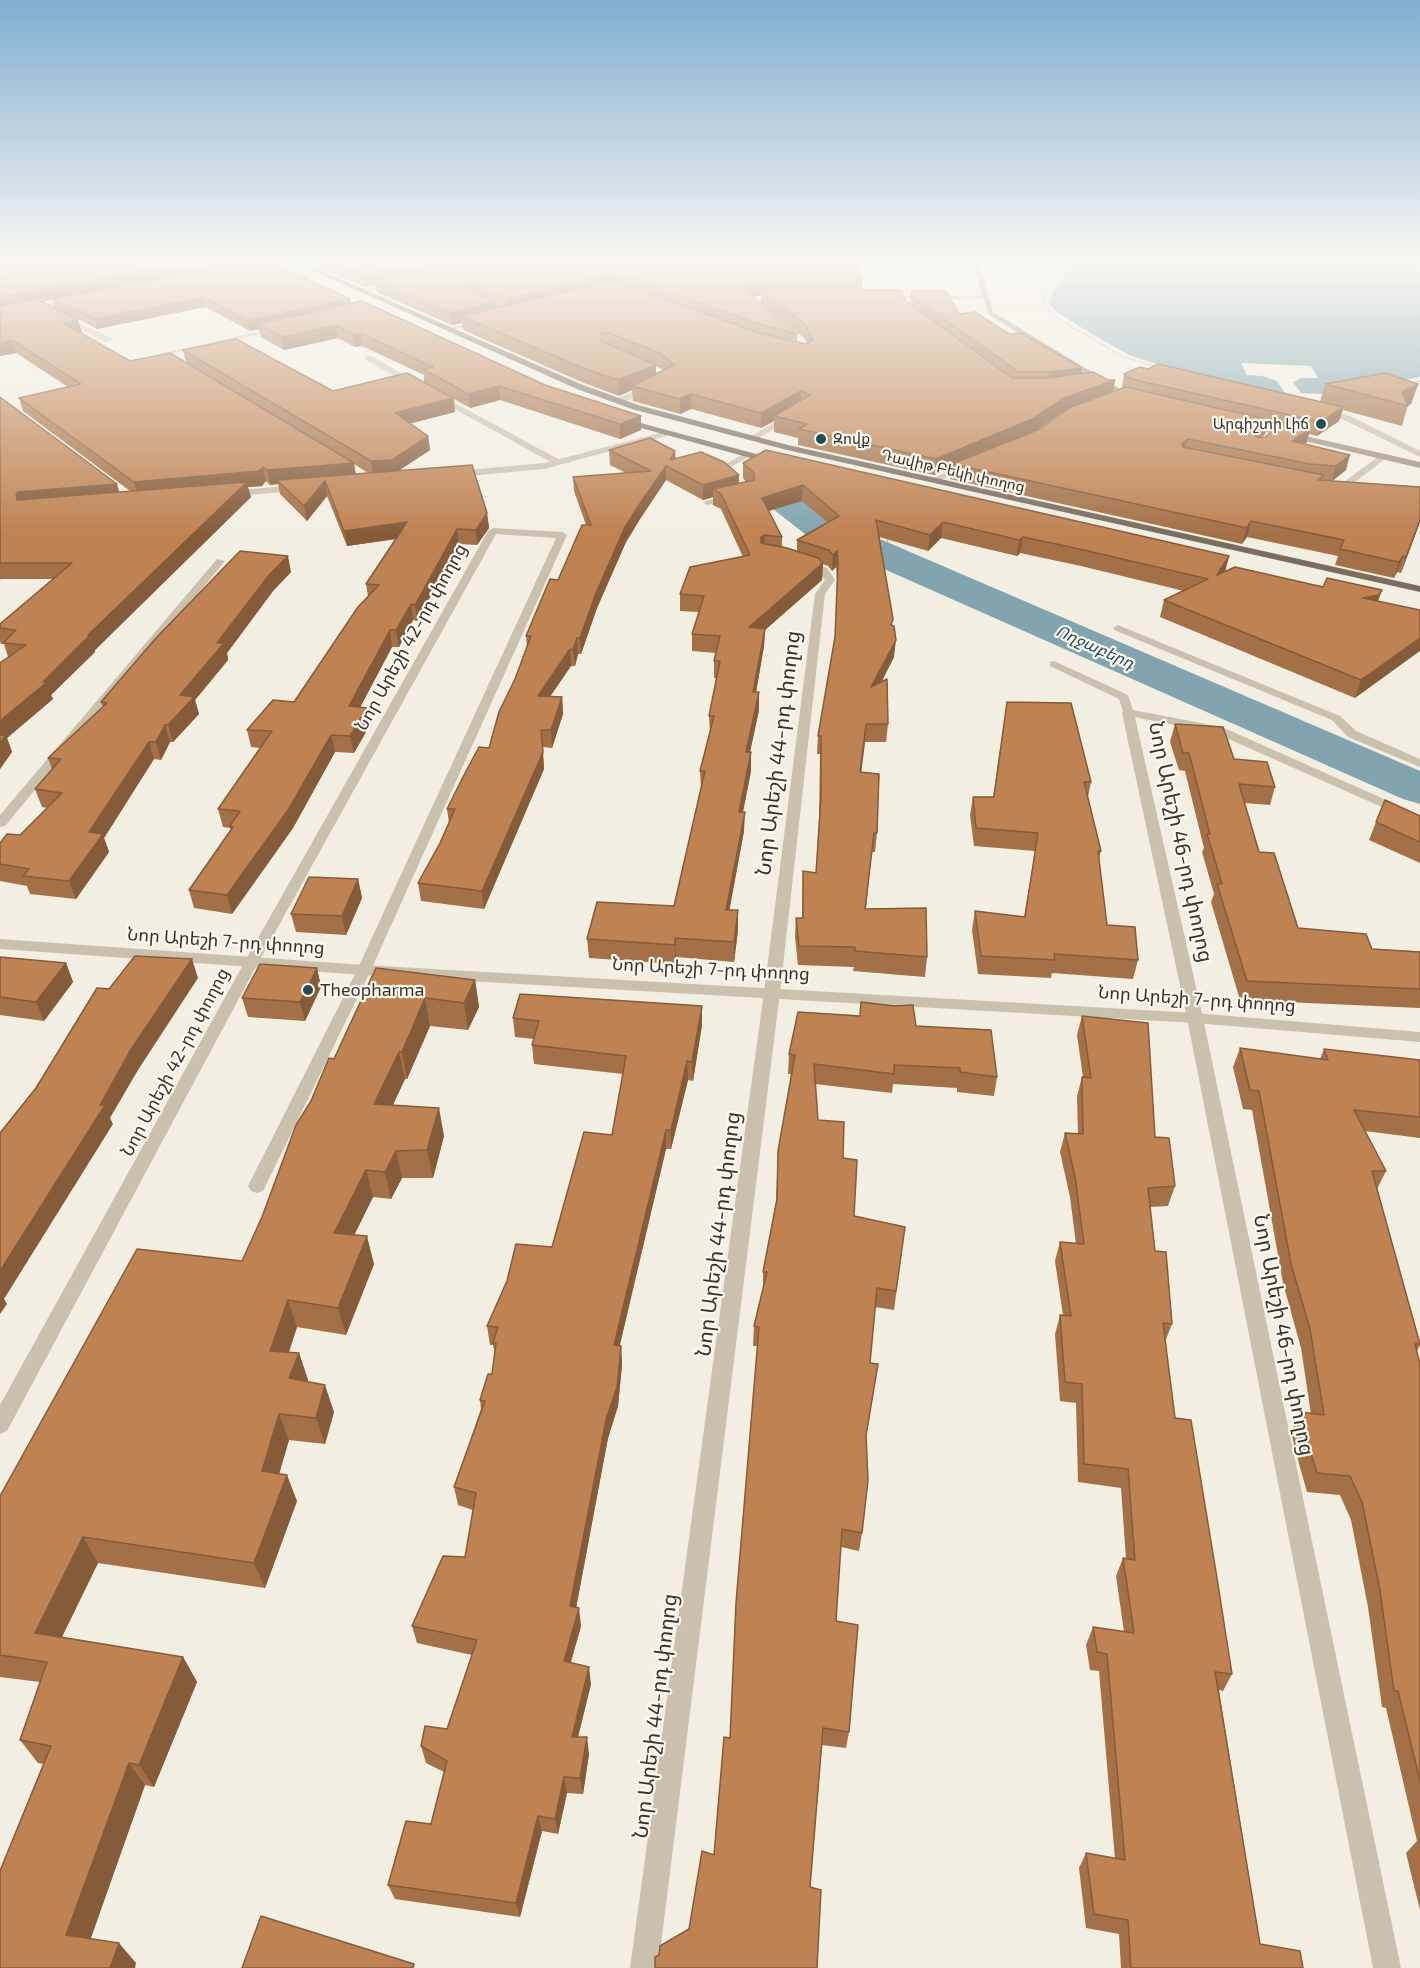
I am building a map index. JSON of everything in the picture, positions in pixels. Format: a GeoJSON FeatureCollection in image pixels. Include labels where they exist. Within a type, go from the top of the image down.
{"type":"FeatureCollection","features":[{"type":"Feature","properties":{"kind":"main road","name":"Դավիթ Բեկի փողոց"},"geometry":{"type":"LineString","coordinates":[[500,352],[580,387],[619,401],[752,438],[1420,589]]}},
{"type":"Feature","properties":{"kind":"main road"},"geometry":{"type":"LineString","coordinates":[[1054,352],[1125,396],[1147,401]]}},
{"type":"Feature","properties":{"kind":"main road"},"geometry":{"type":"LineString","coordinates":[[615,417],[782,464]]}},
{"type":"Feature","properties":{"kind":"main road"},"geometry":{"type":"LineString","coordinates":[[1234,422],[1274,435],[1420,465]]}},
{"type":"Feature","properties":{"kind":"street"},"geometry":{"type":"LineString","coordinates":[[173,352],[163,354],[173,360]]}},
{"type":"Feature","properties":{"kind":"street"},"geometry":{"type":"LineString","coordinates":[[369,358],[559,463]]}},
{"type":"Feature","properties":{"kind":"street"},"geometry":{"type":"LineString","coordinates":[[619,401],[668,380],[626,359]]}},
{"type":"Feature","properties":{"kind":"street"},"geometry":{"type":"LineString","coordinates":[[1093,384],[1104,382]]}},
{"type":"Feature","properties":{"kind":"street"},"geometry":{"type":"LineString","coordinates":[[1115,399],[1125,396]]}},
{"type":"Feature","properties":{"kind":"street"},"geometry":{"type":"LineString","coordinates":[[1315,407],[1347,418],[1420,454]]}},
{"type":"Feature","properties":{"kind":"street"},"geometry":{"type":"LineString","coordinates":[[752,438],[803,410]]}},
{"type":"Feature","properties":{"kind":"street"},"geometry":{"type":"LineString","coordinates":[[441,476],[544,466],[667,433]]}},
{"type":"Feature","properties":{"kind":"street"},"geometry":{"type":"LineString","coordinates":[[708,502],[740,491],[723,468],[748,455]]}},
{"type":"Feature","properties":{"kind":"street"},"geometry":{"type":"LineString","coordinates":[[1325,485],[1344,487],[1382,457]]}},
{"type":"Feature","properties":{"kind":"street"},"geometry":{"type":"LineString","coordinates":[[933,480],[983,460]]}},
{"type":"Feature","properties":{"kind":"street"},"geometry":{"type":"LineString","coordinates":[[219,495],[314,487]]}},
{"type":"Feature","properties":{"kind":"street","name":"Նոր Արեշի 42-րդ փողոց"},"geometry":{"type":"LineString","coordinates":[[0,1425],[251,963],[493,531],[562,535],[364,970]]}},
{"type":"Feature","properties":{"kind":"street","name":"Նոր Արեշի 44-րդ փողոց"},"geometry":{"type":"LineString","coordinates":[[645,1968],[772,992],[820,594],[830,580],[823,570],[788,559]]}},
{"type":"Feature","properties":{"kind":"street"},"geometry":{"type":"LineString","coordinates":[[0,823],[220,561]]}},
{"type":"Feature","properties":{"kind":"street"},"geometry":{"type":"LineString","coordinates":[[1118,628],[1336,718],[1352,734],[1420,763]]}},
{"type":"Feature","properties":{"kind":"street"},"geometry":{"type":"LineString","coordinates":[[1054,664],[1125,698],[1128,713],[1218,730],[1420,820]]}},
{"type":"Feature","properties":{"kind":"street","name":"Նոր Արեշի 46-րդ փողոց"},"geometry":{"type":"LineString","coordinates":[[1128,713],[1195,1018],[1387,1968]]}},
{"type":"Feature","properties":{"kind":"street","name":"Նոր Արեշի 7-րդ փողոց"},"geometry":{"type":"LineString","coordinates":[[0,944],[364,970],[1195,1018],[1420,1037]]}},
{"type":"Feature","properties":{"kind":"street"},"geometry":{"type":"LineString","coordinates":[[257,1186],[364,970]]}},
{"type":"Feature","properties":{"kind":"path"},"geometry":{"type":"LineString","coordinates":[[1115,352],[1163,369]]}},
{"type":"Feature","properties":{"kind":"path"},"geometry":{"type":"LineString","coordinates":[[1409,383],[1420,381]]}},
{"type":"Feature","properties":{"kind":"path"},"geometry":{"type":"LineString","coordinates":[[870,553],[897,535]]}},
{"type":"Feature","properties":{"kind":"water"},"geometry":{"type":"Polygon","coordinates":[[[1123,352],[1420,352],[1420,377],[1332,394],[1285,393],[1240,389],[1123,352]]]}},
{"type":"Feature","properties":{"kind":"pier"},"geometry":{"type":"Polygon","coordinates":[[[1241,363],[1311,366],[1318,378],[1301,378],[1293,382],[1301,393],[1285,393],[1277,381],[1262,376],[1247,375],[1241,363]]]}},
{"type":"Feature","properties":{"kind":"building"},"geometry":{"type":"Polygon","coordinates":[[[31,352],[114,352],[130,361],[170,353],[354,463],[267,470],[263,467],[259,471],[134,482],[19,398],[81,384],[31,352]]]}},
{"type":"Feature","properties":{"kind":"building"},"geometry":{"type":"Polygon","coordinates":[[[186,352],[260,352],[333,391],[407,373],[453,398],[395,413],[428,436],[392,460],[371,461],[186,352]]]}},
{"type":"Feature","properties":{"kind":"building"},"geometry":{"type":"Polygon","coordinates":[[[400,352],[473,352],[545,385],[641,416],[620,424],[499,386],[468,394],[423,369],[433,367],[400,352]]]}},
{"type":"Feature","properties":{"kind":"building"},"geometry":{"type":"Polygon","coordinates":[[[545,352],[626,352],[656,365],[618,380],[545,352]]]}},
{"type":"Feature","properties":{"kind":"building"},"geometry":{"type":"Polygon","coordinates":[[[657,352],[976,352],[1012,378],[1050,378],[1093,372],[1108,380],[1115,380],[1064,398],[1032,419],[936,459],[799,429],[807,424],[774,416],[810,395],[801,391],[761,413],[691,394],[680,399],[632,386],[674,365],[657,352]]]}},
{"type":"Feature","properties":{"kind":"building"},"geometry":{"type":"Polygon","coordinates":[[[990,352],[1054,352],[1082,368],[1050,372],[1019,372],[990,352]]]}},
{"type":"Feature","properties":{"kind":"building"},"geometry":{"type":"Polygon","coordinates":[[[1158,364],[1343,407],[1321,422],[1131,379],[1124,374],[1140,367],[1148,369],[1158,364]]]}},
{"type":"Feature","properties":{"kind":"building"},"geometry":{"type":"Polygon","coordinates":[[[1385,373],[1418,384],[1402,392],[1408,406],[1325,384],[1385,373]]]}},
{"type":"Feature","properties":{"kind":"building"},"geometry":{"type":"Polygon","coordinates":[[[1126,387],[1269,420],[1256,430],[1255,436],[1258,438],[1265,437],[1282,423],[1310,429],[1292,441],[1350,455],[1336,466],[1310,464],[1188,439],[1182,443],[1183,447],[1324,475],[1318,480],[1420,487],[1420,520],[1406,557],[1403,556],[1399,562],[1340,549],[1344,540],[1251,521],[1247,528],[952,464],[1040,429],[1071,407],[1126,387]]]}},
{"type":"Feature","properties":{"kind":"building"},"geometry":{"type":"Polygon","coordinates":[[[0,397],[117,484],[18,492],[17,500],[247,482],[88,635],[90,635],[43,682],[47,682],[0,721],[0,663],[26,645],[3,643],[16,630],[0,628],[0,624],[72,563],[0,563],[0,397]]]}},
{"type":"Feature","properties":{"kind":"building"},"geometry":{"type":"Polygon","coordinates":[[[650,438],[675,451],[670,460],[701,452],[724,462],[739,475],[703,485],[666,466],[625,527],[596,593],[580,638],[577,638],[573,650],[570,649],[538,696],[562,697],[551,730],[541,730],[543,752],[482,891],[418,883],[455,809],[447,809],[464,775],[479,747],[489,748],[499,712],[515,679],[531,636],[526,636],[550,579],[558,580],[582,525],[591,525],[573,477],[651,471],[609,450],[650,438]]]}},
{"type":"Feature","properties":{"kind":"building"},"geometry":{"type":"Polygon","coordinates":[[[766,450],[1229,556],[1217,575],[1235,567],[1323,587],[1327,578],[1382,590],[1379,595],[1363,598],[1420,610],[1420,638],[1361,680],[1164,600],[1208,579],[1084,550],[1023,537],[1019,540],[943,522],[930,535],[876,520],[893,619],[891,625],[894,626],[896,640],[871,687],[887,679],[888,724],[866,724],[860,772],[879,774],[877,833],[874,833],[865,909],[926,908],[927,957],[855,951],[855,947],[799,946],[796,918],[803,918],[803,871],[816,873],[821,798],[821,736],[818,736],[835,637],[838,564],[837,551],[833,555],[829,550],[797,540],[839,516],[803,485],[762,498],[782,537],[765,535],[761,537],[761,543],[818,558],[823,563],[749,627],[765,629],[753,692],[759,692],[746,752],[751,752],[739,812],[745,812],[726,910],[738,910],[734,942],[675,938],[675,945],[587,939],[597,902],[674,906],[705,771],[700,771],[714,716],[709,716],[720,661],[714,661],[720,636],[692,634],[704,596],[680,594],[690,567],[750,555],[721,494],[713,489],[754,480],[754,473],[743,463],[766,450]]]}},
{"type":"Feature","properties":{"kind":"building"},"geometry":{"type":"Polygon","coordinates":[[[472,465],[487,513],[476,530],[457,529],[415,605],[411,604],[396,630],[390,630],[349,706],[367,708],[350,736],[331,735],[288,810],[227,895],[189,890],[233,827],[230,826],[240,811],[218,809],[272,731],[247,730],[273,700],[294,702],[358,607],[379,585],[366,584],[407,522],[344,531],[325,481],[304,506],[277,480],[472,465]]]}},
{"type":"Feature","properties":{"kind":"building"},"geometry":{"type":"Polygon","coordinates":[[[240,551],[288,556],[269,575],[217,643],[224,643],[180,695],[194,697],[168,725],[165,725],[156,742],[149,742],[89,832],[103,834],[69,881],[23,876],[29,869],[0,864],[0,843],[7,834],[20,835],[62,793],[35,789],[61,759],[48,758],[107,703],[101,702],[156,638],[240,551]]]}},
{"type":"Feature","properties":{"kind":"building"},"geometry":{"type":"Polygon","coordinates":[[[1007,702],[1071,703],[1091,782],[1084,782],[1101,851],[1098,851],[1107,925],[1135,927],[1138,960],[1054,954],[1055,960],[981,956],[975,911],[1025,917],[1038,833],[976,828],[973,797],[994,797],[1007,702]]]}},
{"type":"Feature","properties":{"kind":"building"},"geometry":{"type":"Polygon","coordinates":[[[1175,724],[1223,727],[1234,759],[1267,762],[1275,787],[1239,784],[1259,852],[1274,853],[1298,928],[1366,934],[1372,949],[1420,952],[1420,989],[1247,981],[1217,884],[1222,884],[1207,834],[1210,834],[1189,753],[1183,753],[1175,724]]]}},
{"type":"Feature","properties":{"kind":"building"},"geometry":{"type":"Polygon","coordinates":[[[0,735],[6,735],[0,743],[0,735]]]}},
{"type":"Feature","properties":{"kind":"building"},"geometry":{"type":"Polygon","coordinates":[[[1385,800],[1420,816],[1420,842],[1376,822],[1385,800]]]}},
{"type":"Feature","properties":{"kind":"building"},"geometry":{"type":"Polygon","coordinates":[[[309,877],[358,879],[342,916],[291,914],[309,877]]]}},
{"type":"Feature","properties":{"kind":"building"},"geometry":{"type":"Polygon","coordinates":[[[135,956],[192,959],[130,1051],[100,1105],[105,1105],[0,1271],[0,1133],[36,1088],[97,988],[109,989],[135,956]]]}},
{"type":"Feature","properties":{"kind":"building"},"geometry":{"type":"Polygon","coordinates":[[[0,957],[66,963],[36,1002],[0,997],[0,957]]]}},
{"type":"Feature","properties":{"kind":"building"},"geometry":{"type":"Polygon","coordinates":[[[260,964],[317,968],[300,1002],[242,998],[260,964]]]}},
{"type":"Feature","properties":{"kind":"building"},"geometry":{"type":"Polygon","coordinates":[[[376,968],[475,980],[464,1003],[425,998],[402,1052],[399,1052],[374,1104],[439,1108],[427,1150],[396,1151],[385,1172],[366,1170],[334,1233],[367,1236],[338,1308],[288,1300],[270,1351],[299,1353],[289,1378],[325,1385],[316,1418],[279,1414],[262,1471],[287,1475],[254,1563],[83,1537],[35,1633],[183,1657],[139,1765],[129,1763],[66,1935],[119,1943],[110,1968],[0,1968],[0,1871],[51,1746],[20,1740],[47,1662],[0,1655],[0,1496],[137,1249],[242,1261],[262,1217],[296,1125],[311,1101],[329,1058],[334,1059],[376,968]]]}},
{"type":"Feature","properties":{"kind":"building"},"geometry":{"type":"Polygon","coordinates":[[[520,994],[702,1006],[692,1062],[687,1061],[671,1130],[666,1130],[614,1345],[621,1346],[617,1387],[606,1420],[570,1606],[579,1608],[564,1661],[589,1667],[572,1737],[587,1737],[580,1778],[564,1777],[555,1819],[538,1816],[516,1903],[388,1885],[406,1821],[431,1824],[447,1761],[421,1746],[425,1726],[447,1729],[477,1640],[412,1626],[443,1556],[465,1557],[476,1493],[454,1487],[485,1401],[480,1400],[488,1374],[492,1374],[496,1343],[493,1343],[498,1327],[487,1326],[507,1281],[516,1244],[552,1247],[584,1132],[612,1135],[626,1056],[532,1045],[539,1021],[513,1018],[520,994]]]}},
{"type":"Feature","properties":{"kind":"building"},"geometry":{"type":"Polygon","coordinates":[[[861,1002],[894,1006],[913,1005],[916,1026],[991,1030],[997,1077],[960,1072],[960,1068],[894,1065],[894,1074],[814,1064],[818,1120],[844,1122],[843,1158],[857,1160],[854,1216],[905,1227],[896,1291],[877,1288],[870,1363],[878,1364],[866,1435],[868,1480],[862,1533],[842,1529],[836,1621],[858,1625],[849,1732],[823,1728],[810,1887],[821,1890],[817,1968],[655,1968],[655,1957],[659,1955],[660,1946],[689,1929],[702,1851],[714,1855],[724,1737],[730,1738],[736,1603],[759,1327],[754,1326],[767,1272],[763,1272],[777,1199],[778,1151],[795,1055],[789,1054],[798,1012],[860,1016],[861,1002]]]}},
{"type":"Feature","properties":{"kind":"building"},"geometry":{"type":"Polygon","coordinates":[[[1082,1016],[1148,1023],[1155,1137],[1169,1138],[1175,1186],[1148,1188],[1155,1251],[1166,1252],[1172,1324],[1163,1323],[1175,1418],[1191,1420],[1232,1674],[1215,1672],[1260,1944],[1300,1951],[1303,1968],[1131,1968],[1128,1920],[1094,1914],[1086,1853],[1125,1860],[1107,1654],[1097,1652],[1093,1627],[1134,1633],[1123,1558],[1135,1560],[1128,1469],[1084,1464],[1082,1384],[1065,1382],[1060,1315],[1071,1316],[1060,1242],[1084,1244],[1075,1177],[1065,1133],[1083,1134],[1082,1077],[1091,1078],[1082,1016]]]}},
{"type":"Feature","properties":{"kind":"building"},"geometry":{"type":"Polygon","coordinates":[[[1240,1048],[1328,1060],[1324,1049],[1420,1060],[1420,1117],[1354,1110],[1386,1171],[1372,1171],[1420,1344],[1415,1344],[1420,1364],[1420,1781],[1398,1691],[1394,1691],[1380,1590],[1362,1502],[1350,1476],[1317,1473],[1305,1434],[1301,1412],[1324,1415],[1310,1329],[1291,1264],[1259,1091],[1250,1090],[1240,1048]]]}},
{"type":"Feature","properties":{"kind":"building"},"geometry":{"type":"Polygon","coordinates":[[[261,1916],[414,1964],[413,1968],[242,1968],[261,1916]]]}},
{"type":"Feature","properties":{"kind":"waterway","name":"Ողջաբերդ"},"geometry":{"type":"LineString","coordinates":[[776,495],[818,526],[1420,789]]}},
{"type":"Feature","properties":{"kind":"place","name":"Արգիշտի Լիճ"},"geometry":{"type":"Point","coordinates":[1321,424]}},
{"type":"Feature","properties":{"kind":"place","name":"Զովք"},"geometry":{"type":"Point","coordinates":[821,439]}},
{"type":"Feature","properties":{"kind":"place","name":"Theopharma"},"geometry":{"type":"Point","coordinates":[308,990]}}]}
